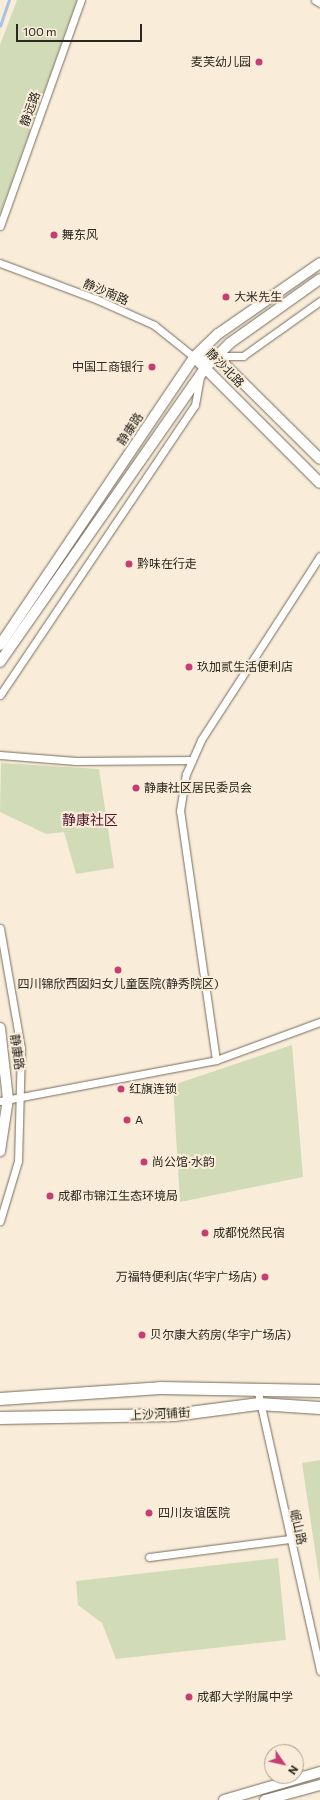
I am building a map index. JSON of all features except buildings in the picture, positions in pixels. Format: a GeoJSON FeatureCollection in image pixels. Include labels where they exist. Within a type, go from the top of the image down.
{"type":"FeatureCollection","features":[{"type":"Feature","properties":{"kind":"main road","name":"静康路"},"geometry":{"type":"LineString","coordinates":[[0,645],[194,356],[218,334],[320,263]]}},
{"type":"Feature","properties":{"kind":"main road"},"geometry":{"type":"LineString","coordinates":[[0,662],[203,371],[216,356],[320,280]]}},
{"type":"Feature","properties":{"kind":"main road","name":"静沙北路"},"geometry":{"type":"LineString","coordinates":[[194,356],[216,356],[320,459]]}},
{"type":"Feature","properties":{"kind":"main road","name":"静沙北路"},"geometry":{"type":"LineString","coordinates":[[194,356],[203,371],[320,483]]}},
{"type":"Feature","properties":{"kind":"main road","name":"静康路"},"geometry":{"type":"LineString","coordinates":[[0,1028],[4,1100],[0,1151]]}},
{"type":"Feature","properties":{"kind":"main road","name":"上沙河铺街"},"geometry":{"type":"LineString","coordinates":[[0,1399],[160,1388],[257,1388],[320,1391]]}},
{"type":"Feature","properties":{"kind":"main road","name":"上沙河铺街"},"geometry":{"type":"LineString","coordinates":[[0,1418],[174,1415],[259,1404],[320,1408]]}},
{"type":"Feature","properties":{"kind":"main road"},"geometry":{"type":"LineString","coordinates":[[224,1800],[320,1772]]}},
{"type":"Feature","properties":{"kind":"main road"},"geometry":{"type":"LineString","coordinates":[[265,1800],[320,1785]]}},
{"type":"Feature","properties":{"kind":"street","name":"静远路"},"geometry":{"type":"LineString","coordinates":[[0,226],[81,0]]}},
{"type":"Feature","properties":{"kind":"street"},"geometry":{"type":"LineString","coordinates":[[315,0],[320,3]]}},
{"type":"Feature","properties":{"kind":"street","name":"静沙南路"},"geometry":{"type":"LineString","coordinates":[[0,264],[96,299],[154,325],[194,356]]}},
{"type":"Feature","properties":{"kind":"street"},"geometry":{"type":"LineString","coordinates":[[216,356],[243,356],[320,301]]}},
{"type":"Feature","properties":{"kind":"street"},"geometry":{"type":"LineString","coordinates":[[0,695],[195,405],[203,371]]}},
{"type":"Feature","properties":{"kind":"street"},"geometry":{"type":"LineString","coordinates":[[216,1060],[180,811],[192,760],[201,740],[320,556]]}},
{"type":"Feature","properties":{"kind":"street"},"geometry":{"type":"LineString","coordinates":[[0,755],[76,761],[192,760]]}},
{"type":"Feature","properties":{"kind":"street"},"geometry":{"type":"LineString","coordinates":[[0,928],[21,1048],[18,1161],[0,1221]]}},
{"type":"Feature","properties":{"kind":"street"},"geometry":{"type":"LineString","coordinates":[[4,1100],[216,1060],[320,1022]]}},
{"type":"Feature","properties":{"kind":"street","name":"岷山路"},"geometry":{"type":"LineString","coordinates":[[257,1388],[259,1404],[320,1671]]}},
{"type":"Feature","properties":{"kind":"street"},"geometry":{"type":"LineString","coordinates":[[149,1557],[290,1539]]}},
{"type":"Feature","properties":{"kind":"green space"},"geometry":{"type":"Polygon","coordinates":[[[17,0],[77,0],[0,214],[0,45],[17,0]]]}},
{"type":"Feature","properties":{"kind":"green space"},"geometry":{"type":"Polygon","coordinates":[[[1,763],[99,769],[114,868],[76,874],[64,832],[46,834],[0,812],[1,763]]]}},
{"type":"Feature","properties":{"kind":"green space"},"geometry":{"type":"Polygon","coordinates":[[[292,1045],[303,1177],[180,1202],[173,1085],[292,1045]]]}},
{"type":"Feature","properties":{"kind":"green space"},"geometry":{"type":"Polygon","coordinates":[[[320,1460],[320,1583],[302,1463],[320,1460]]]}},
{"type":"Feature","properties":{"kind":"green space"},"geometry":{"type":"Polygon","coordinates":[[[278,1558],[286,1640],[116,1659],[102,1623],[78,1605],[76,1581],[278,1558]]]}},
{"type":"Feature","properties":{"kind":"waterway"},"geometry":{"type":"LineString","coordinates":[[0,26],[9,0]]}},
{"type":"Feature","properties":{"kind":"place","name":"麦芙幼儿园"},"geometry":{"type":"Point","coordinates":[259,62]}},
{"type":"Feature","properties":{"kind":"place","name":"舞东风"},"geometry":{"type":"Point","coordinates":[54,235]}},
{"type":"Feature","properties":{"kind":"place","name":"大米先生"},"geometry":{"type":"Point","coordinates":[226,297]}},
{"type":"Feature","properties":{"kind":"place","name":"中国工商银行"},"geometry":{"type":"Point","coordinates":[152,367]}},
{"type":"Feature","properties":{"kind":"place","name":"黔味在行走"},"geometry":{"type":"Point","coordinates":[129,564]}},
{"type":"Feature","properties":{"kind":"place","name":"玖加贰生活便利店"},"geometry":{"type":"Point","coordinates":[189,667]}},
{"type":"Feature","properties":{"kind":"place","name":"静康社区居民委员会"},"geometry":{"type":"Point","coordinates":[136,788]}},
{"type":"Feature","properties":{"kind":"place","name":"四川锦欣西囡妇女儿童医院(静秀院区)"},"geometry":{"type":"Point","coordinates":[118,970]}},
{"type":"Feature","properties":{"kind":"place","name":"红旗连锁"},"geometry":{"type":"Point","coordinates":[121,1089]}},
{"type":"Feature","properties":{"kind":"place","name":"A"},"geometry":{"type":"Point","coordinates":[127,1120]}},
{"type":"Feature","properties":{"kind":"place","name":"尚公馆·水韵"},"geometry":{"type":"Point","coordinates":[144,1162]}},
{"type":"Feature","properties":{"kind":"place","name":"成都市锦江生态环境局"},"geometry":{"type":"Point","coordinates":[50,1196]}},
{"type":"Feature","properties":{"kind":"place","name":"成都悦然民宿"},"geometry":{"type":"Point","coordinates":[205,1233]}},
{"type":"Feature","properties":{"kind":"place","name":"万福特便利店(华宇广场店)"},"geometry":{"type":"Point","coordinates":[265,1277]}},
{"type":"Feature","properties":{"kind":"place","name":"贝尔康大药房(华宇广场店)"},"geometry":{"type":"Point","coordinates":[142,1335]}},
{"type":"Feature","properties":{"kind":"place","name":"四川友谊医院"},"geometry":{"type":"Point","coordinates":[149,1513]}},
{"type":"Feature","properties":{"kind":"place","name":"成都大学附属中学"},"geometry":{"type":"Point","coordinates":[189,1697]}},
{"type":"Feature","properties":{"kind":"district","name":"静康社区"},"geometry":{"type":"Point","coordinates":[90,820]}}]}
